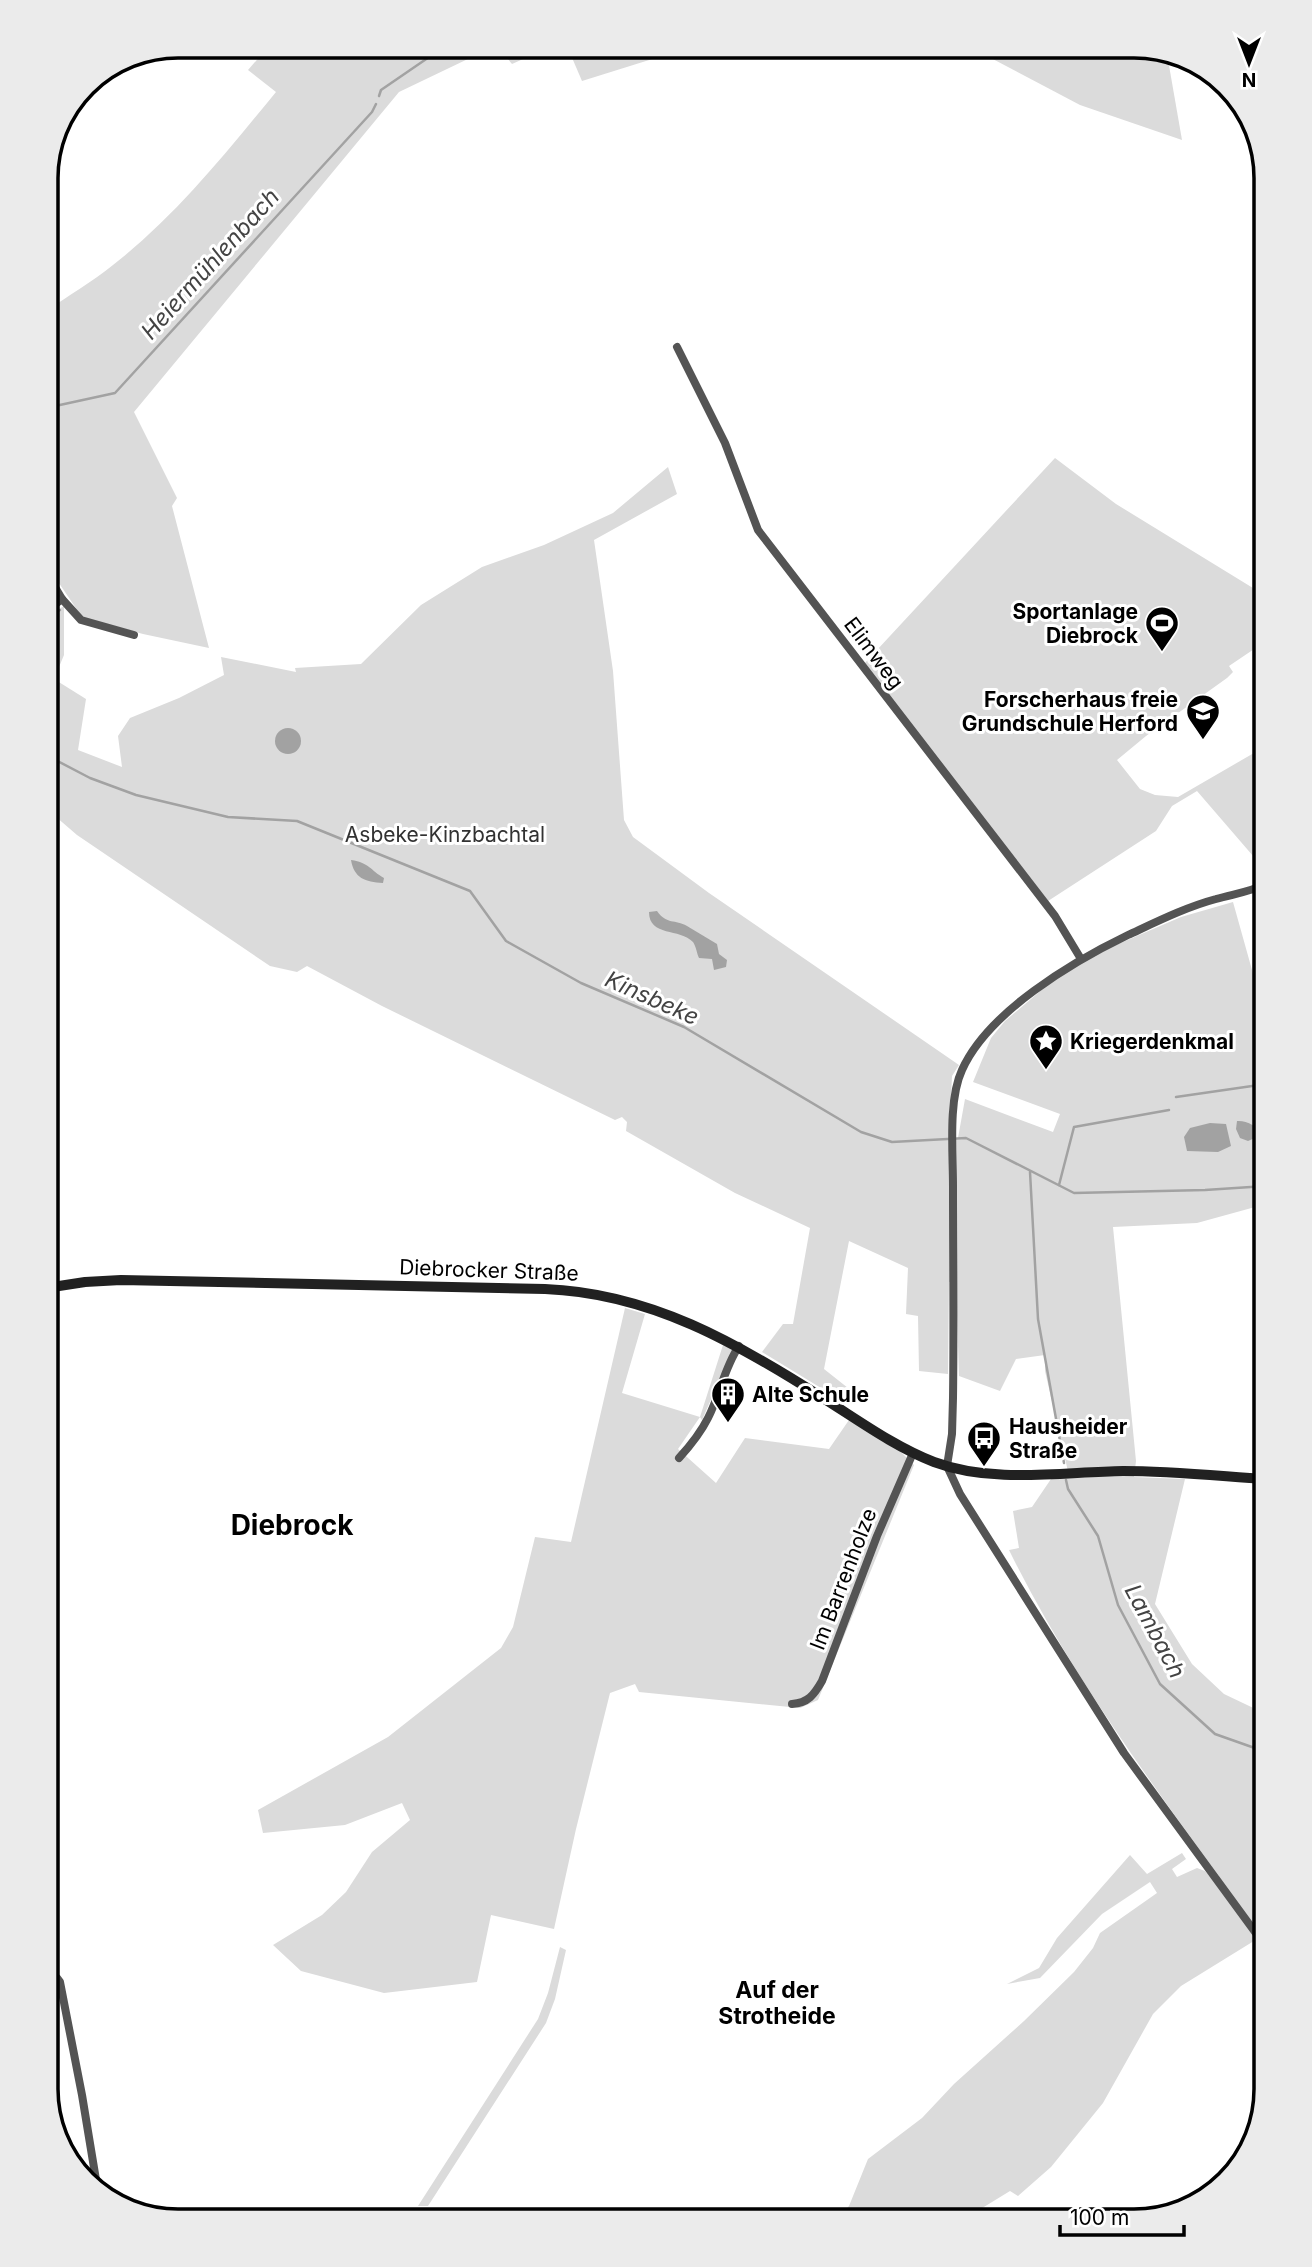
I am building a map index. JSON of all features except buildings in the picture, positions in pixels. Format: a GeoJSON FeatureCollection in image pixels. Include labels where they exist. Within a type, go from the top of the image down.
{"type":"FeatureCollection","features":[{"type":"Feature","properties":{"kind":"main road","name":"Diebrocker Straße"},"geometry":{"type":"LineString","coordinates":[[58,1286],[121,1280],[573,1290],[616,1298],[691,1323],[739,1346],[913,1453],[964,1471],[992,1474],[1127,1471],[1254,1478]]}},
{"type":"Feature","properties":{"kind":"street","name":"Elimweg"},"geometry":{"type":"LineString","coordinates":[[677,347],[725,443],[758,530],[1055,916],[1081,959]]}},
{"type":"Feature","properties":{"kind":"street"},"geometry":{"type":"LineString","coordinates":[[58,592],[81,620],[134,635]]}},
{"type":"Feature","properties":{"kind":"street"},"geometry":{"type":"LineString","coordinates":[[58,601],[62,598]]}},
{"type":"Feature","properties":{"kind":"street"},"geometry":{"type":"LineString","coordinates":[[1254,889],[1217,898],[1182,911],[1081,959],[1025,999],[978,1044],[958,1079],[953,1126],[953,1422],[947,1466],[994,1550],[1124,1754],[1254,1931]]}},
{"type":"Feature","properties":{"kind":"street"},"geometry":{"type":"LineString","coordinates":[[679,1458],[709,1417],[732,1356],[739,1346]]}},
{"type":"Feature","properties":{"kind":"street","name":"Im Barrenholze"},"geometry":{"type":"LineString","coordinates":[[792,1704],[808,1700],[822,1681],[877,1536],[913,1453]]}},
{"type":"Feature","properties":{"kind":"street"},"geometry":{"type":"LineString","coordinates":[[58,1979],[95,2176]]}},
{"type":"Feature","properties":{"kind":"green space"},"geometry":{"type":"Polygon","coordinates":[[[258,58],[470,58],[399,92],[134,412],[177,498],[172,506],[209,648],[82,617],[58,582],[58,303],[97,277],[158,226],[199,183],[276,92],[248,70],[258,58]]]}},
{"type":"Feature","properties":{"kind":"green space"},"geometry":{"type":"Polygon","coordinates":[[[507,58],[525,58],[512,64],[507,58]]]}},
{"type":"Feature","properties":{"kind":"green space"},"geometry":{"type":"Polygon","coordinates":[[[572,58],[656,58],[582,81],[572,58]]]}},
{"type":"Feature","properties":{"kind":"green space"},"geometry":{"type":"Polygon","coordinates":[[[991,58],[1142,58],[1169,63],[1182,140],[1080,105],[991,58]]]}},
{"type":"Feature","properties":{"kind":"green space"},"geometry":{"type":"Polygon","coordinates":[[[1055,458],[1116,504],[1254,589],[1254,649],[1229,666],[1233,672],[1227,678],[1117,760],[1140,789],[1155,795],[1178,797],[1254,753],[1254,857],[1197,791],[1172,806],[1156,831],[1048,901],[864,664],[1055,458]]]}},
{"type":"Feature","properties":{"kind":"green space","name":"Asbeke-Kinzbachtal"},"geometry":{"type":"Polygon","coordinates":[[[668,467],[677,494],[594,540],[613,671],[624,820],[633,837],[709,893],[959,1065],[952,1076],[949,1139],[958,1138],[965,1099],[1053,1132],[1060,1114],[973,1082],[991,1038],[1005,1021],[1058,976],[1088,957],[1181,917],[1233,902],[1254,977],[1254,1207],[1197,1223],[1113,1227],[1136,1461],[1134,1477],[1185,1479],[1155,1604],[1192,1664],[1224,1694],[1254,1708],[1254,1941],[1181,1986],[1153,2014],[1103,2103],[1051,2167],[1018,2196],[1010,2191],[981,2209],[846,2209],[868,2159],[922,2118],[954,2084],[1024,2021],[1074,1972],[1093,1948],[1100,1933],[1157,1893],[1150,1882],[1102,1914],[1040,1978],[1007,1984],[1039,1968],[1057,1938],[1130,1855],[1147,1874],[1182,1853],[1186,1859],[1172,1869],[1177,1877],[1197,1868],[1205,1871],[1214,1881],[1219,1876],[1134,1758],[1080,1677],[1009,1550],[1019,1548],[1013,1511],[1032,1507],[1051,1479],[1069,1476],[1045,1371],[1045,1355],[1016,1359],[1000,1391],[959,1376],[956,1283],[949,1282],[948,1374],[919,1371],[918,1316],[906,1314],[908,1268],[849,1241],[824,1369],[848,1388],[844,1402],[762,1352],[783,1324],[793,1324],[810,1228],[735,1193],[626,1131],[627,1122],[622,1117],[615,1120],[382,1006],[307,966],[297,972],[270,966],[77,835],[58,819],[58,682],[86,699],[78,750],[122,767],[118,736],[130,718],[179,698],[224,675],[221,657],[296,672],[295,668],[361,664],[421,605],[482,567],[544,545],[613,513],[668,467]]]}},
{"type":"Feature","properties":{"kind":"green space","name":"Asbeke-Kinzbachtal"},"geometry":{"type":"Polygon","coordinates":[[[58,600],[59,609],[64,606],[64,655],[58,669],[58,600]]]}},
{"type":"Feature","properties":{"kind":"green space"},"geometry":{"type":"Polygon","coordinates":[[[625,1308],[645,1314],[622,1393],[700,1417],[678,1449],[716,1483],[745,1438],[829,1449],[849,1420],[899,1450],[914,1465],[818,1700],[800,1708],[639,1692],[635,1684],[610,1693],[554,1929],[491,1915],[477,1982],[384,1993],[301,1971],[273,1945],[322,1915],[346,1892],[372,1852],[410,1820],[402,1803],[345,1825],[263,1833],[258,1810],[388,1737],[501,1648],[513,1627],[535,1537],[571,1542],[625,1308]]]}},
{"type":"Feature","properties":{"kind":"green space"},"geometry":{"type":"Polygon","coordinates":[[[723,1345],[733,1349],[702,1420],[700,1417],[723,1345]]]}},
{"type":"Feature","properties":{"kind":"green space"},"geometry":{"type":"Polygon","coordinates":[[[560,1947],[566,1950],[555,1999],[546,2023],[428,2206],[418,2206],[538,2019],[560,1947]]]}},
{"type":"Feature","properties":{"kind":"shaded area"},"geometry":{"type":"Polygon","coordinates":[[[288,728],[297,732],[301,741],[297,750],[288,754],[279,750],[275,741],[279,732],[288,728]]]}},
{"type":"Feature","properties":{"kind":"shaded area"},"geometry":{"type":"Polygon","coordinates":[[[351,860],[369,867],[384,878],[383,883],[361,878],[351,860]]]}},
{"type":"Feature","properties":{"kind":"shaded area"},"geometry":{"type":"Polygon","coordinates":[[[657,911],[664,918],[683,924],[717,944],[719,954],[727,960],[726,967],[714,970],[712,959],[699,958],[693,942],[654,925],[649,912],[657,911]]]}},
{"type":"Feature","properties":{"kind":"shaded area"},"geometry":{"type":"Polygon","coordinates":[[[1237,1121],[1254,1126],[1254,1138],[1248,1141],[1240,1138],[1236,1129],[1237,1121]]]}},
{"type":"Feature","properties":{"kind":"shaded area"},"geometry":{"type":"Polygon","coordinates":[[[1210,1123],[1226,1124],[1231,1146],[1218,1152],[1187,1151],[1184,1137],[1190,1128],[1210,1123]]]}},
{"type":"Feature","properties":{"kind":"waterway","name":"Heiermühlenbach"},"geometry":{"type":"LineString","coordinates":[[379,96],[381,90],[428,58]]}},
{"type":"Feature","properties":{"kind":"waterway","name":"Heiermühlenbach"},"geometry":{"type":"LineString","coordinates":[[58,405],[115,393],[372,112],[376,104]]}},
{"type":"Feature","properties":{"kind":"waterway","name":"Kinsbeke"},"geometry":{"type":"LineString","coordinates":[[58,761],[90,778],[136,795],[228,817],[297,821],[470,891],[506,941],[581,983],[684,1027],[861,1132],[892,1142],[966,1138],[1074,1193],[1254,1187]]}},
{"type":"Feature","properties":{"kind":"waterway"},"geometry":{"type":"LineString","coordinates":[[1176,1097],[1254,1086]]}},
{"type":"Feature","properties":{"kind":"waterway"},"geometry":{"type":"LineString","coordinates":[[1059,1185],[1074,1127],[1169,1110]]}},
{"type":"Feature","properties":{"kind":"waterway","name":"Lambach"},"geometry":{"type":"LineString","coordinates":[[1030,1172],[1038,1319],[1064,1463]]}},
{"type":"Feature","properties":{"kind":"waterway","name":"Lambach"},"geometry":{"type":"LineString","coordinates":[[1066,1480],[1068,1489],[1098,1536],[1118,1605],[1160,1684],[1215,1734],[1254,1748]]}},
{"type":"Feature","properties":{"kind":"place","name":"Sportanlage Diebrock"},"geometry":{"type":"Point","coordinates":[1162,653]}},
{"type":"Feature","properties":{"kind":"place","name":"Forscherhaus freie Grundschule Herford"},"geometry":{"type":"Point","coordinates":[1203,741]}},
{"type":"Feature","properties":{"kind":"place","name":"Kriegerdenkmal"},"geometry":{"type":"Point","coordinates":[1046,1071]}},
{"type":"Feature","properties":{"kind":"place","name":"Alte Schule"},"geometry":{"type":"Point","coordinates":[728,1424]}},
{"type":"Feature","properties":{"kind":"place","name":"Hausheider Straße"},"geometry":{"type":"Point","coordinates":[984,1468]}},
{"type":"Feature","properties":{"kind":"district","name":"Diebrock"},"geometry":{"type":"Point","coordinates":[292,1525]}},
{"type":"Feature","properties":{"kind":"district","name":"Auf der Strotheide"},"geometry":{"type":"Point","coordinates":[777,2003]}}]}
